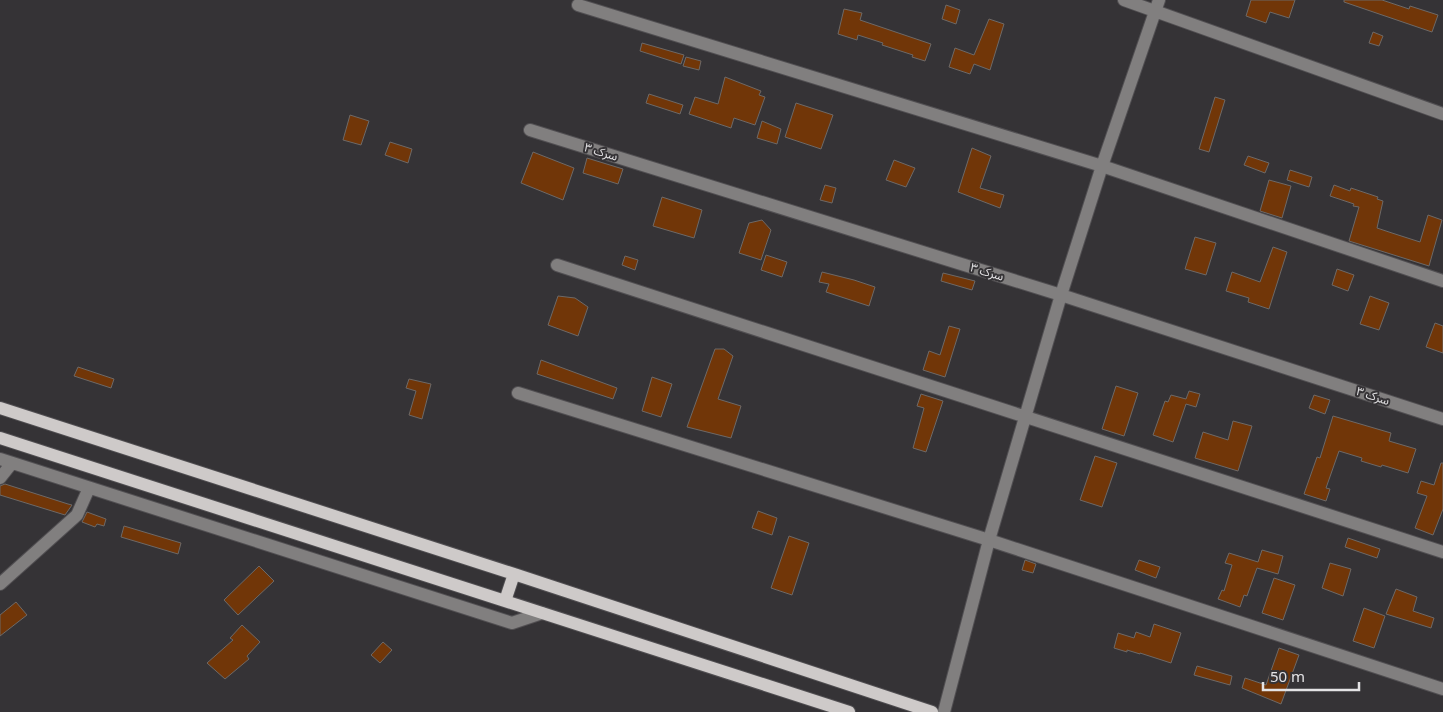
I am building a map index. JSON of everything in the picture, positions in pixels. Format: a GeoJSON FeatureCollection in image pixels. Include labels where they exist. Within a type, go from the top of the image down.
{"type":"FeatureCollection","features":[{"type":"Feature","properties":{"kind":"main road"},"geometry":{"type":"LineString","coordinates":[[0,408],[514,574],[932,712]]}},
{"type":"Feature","properties":{"kind":"main road"},"geometry":{"type":"LineString","coordinates":[[0,438],[849,712]]}},
{"type":"Feature","properties":{"kind":"main road"},"geometry":{"type":"LineString","coordinates":[[505,601],[514,574]]}},
{"type":"Feature","properties":{"kind":"street"},"geometry":{"type":"LineString","coordinates":[[1124,0],[1157,5],[1443,114]]}},
{"type":"Feature","properties":{"kind":"street"},"geometry":{"type":"LineString","coordinates":[[578,5],[1102,166],[1443,281]]}},
{"type":"Feature","properties":{"kind":"street"},"geometry":{"type":"LineString","coordinates":[[944,712],[989,540],[1061,296],[1102,166],[1157,5]]}},
{"type":"Feature","properties":{"kind":"street","name":"سرک ۳"},"geometry":{"type":"LineString","coordinates":[[530,130],[1061,296],[1443,419]]}},
{"type":"Feature","properties":{"kind":"street"},"geometry":{"type":"LineString","coordinates":[[557,265],[1443,552]]}},
{"type":"Feature","properties":{"kind":"street"},"geometry":{"type":"LineString","coordinates":[[518,393],[989,540],[1443,689]]}},
{"type":"Feature","properties":{"kind":"street"},"geometry":{"type":"LineString","coordinates":[[0,478],[6,461],[512,623],[542,613]]}},
{"type":"Feature","properties":{"kind":"street"},"geometry":{"type":"LineString","coordinates":[[0,584],[77,515],[89,488]]}},
{"type":"Feature","properties":{"kind":"building"},"geometry":{"type":"Polygon","coordinates":[[[1251,0],[1295,0],[1289,18],[1270,12],[1266,23],[1246,16],[1251,0]]]}},
{"type":"Feature","properties":{"kind":"building"},"geometry":{"type":"Polygon","coordinates":[[[1344,0],[1382,0],[1409,9],[1410,6],[1438,15],[1432,32],[1344,2],[1344,0]]]}},
{"type":"Feature","properties":{"kind":"building"},"geometry":{"type":"Polygon","coordinates":[[[946,5],[960,10],[956,24],[942,19],[946,5]]]}},
{"type":"Feature","properties":{"kind":"building"},"geometry":{"type":"Polygon","coordinates":[[[844,9],[862,13],[860,20],[931,44],[925,61],[882,45],[883,43],[858,35],[857,40],[838,34],[844,9]]]}},
{"type":"Feature","properties":{"kind":"building"},"geometry":{"type":"Polygon","coordinates":[[[989,19],[1004,24],[990,70],[974,64],[970,74],[949,67],[955,48],[974,55],[989,19]]]}},
{"type":"Feature","properties":{"kind":"building"},"geometry":{"type":"Polygon","coordinates":[[[1373,32],[1383,36],[1379,46],[1369,43],[1373,32]]]}},
{"type":"Feature","properties":{"kind":"building"},"geometry":{"type":"Polygon","coordinates":[[[642,43],[684,55],[681,64],[640,51],[642,43]]]}},
{"type":"Feature","properties":{"kind":"building"},"geometry":{"type":"Polygon","coordinates":[[[686,57],[701,61],[699,70],[683,66],[686,57]]]}},
{"type":"Feature","properties":{"kind":"building"},"geometry":{"type":"Polygon","coordinates":[[[725,77],[761,91],[759,95],[765,97],[755,125],[734,118],[731,128],[689,114],[695,97],[718,104],[725,77]]]}},
{"type":"Feature","properties":{"kind":"building"},"geometry":{"type":"Polygon","coordinates":[[[649,94],[683,105],[680,114],[646,103],[649,94]]]}},
{"type":"Feature","properties":{"kind":"building"},"geometry":{"type":"Polygon","coordinates":[[[1215,97],[1225,100],[1209,152],[1199,149],[1215,97]]]}},
{"type":"Feature","properties":{"kind":"building"},"geometry":{"type":"Polygon","coordinates":[[[796,103],[833,115],[821,149],[785,137],[796,103]]]}},
{"type":"Feature","properties":{"kind":"building"},"geometry":{"type":"Polygon","coordinates":[[[350,115],[369,121],[361,145],[343,140],[350,115]]]}},
{"type":"Feature","properties":{"kind":"building"},"geometry":{"type":"Polygon","coordinates":[[[762,121],[781,129],[777,144],[757,138],[762,121]]]}},
{"type":"Feature","properties":{"kind":"building"},"geometry":{"type":"Polygon","coordinates":[[[390,142],[412,149],[408,163],[385,155],[390,142]]]}},
{"type":"Feature","properties":{"kind":"building"},"geometry":{"type":"Polygon","coordinates":[[[972,148],[991,156],[980,188],[1004,195],[1000,208],[958,192],[972,148]]]}},
{"type":"Feature","properties":{"kind":"building"},"geometry":{"type":"Polygon","coordinates":[[[533,152],[574,168],[563,200],[521,183],[533,152]]]}},
{"type":"Feature","properties":{"kind":"building"},"geometry":{"type":"Polygon","coordinates":[[[1248,156],[1269,163],[1265,173],[1244,165],[1248,156]]]}},
{"type":"Feature","properties":{"kind":"building"},"geometry":{"type":"Polygon","coordinates":[[[587,158],[623,169],[618,184],[583,173],[587,158]]]}},
{"type":"Feature","properties":{"kind":"building"},"geometry":{"type":"Polygon","coordinates":[[[894,160],[915,168],[906,187],[886,180],[894,160]]]}},
{"type":"Feature","properties":{"kind":"building"},"geometry":{"type":"Polygon","coordinates":[[[1290,170],[1312,177],[1309,187],[1287,180],[1290,170]]]}},
{"type":"Feature","properties":{"kind":"building"},"geometry":{"type":"Polygon","coordinates":[[[1269,180],[1291,186],[1282,218],[1260,211],[1269,180]]]}},
{"type":"Feature","properties":{"kind":"building"},"geometry":{"type":"Polygon","coordinates":[[[825,185],[836,188],[832,203],[820,200],[825,185]]]}},
{"type":"Feature","properties":{"kind":"building"},"geometry":{"type":"Polygon","coordinates":[[[1334,185],[1350,191],[1351,188],[1378,197],[1377,199],[1383,201],[1377,228],[1392,233],[1420,242],[1428,215],[1442,220],[1429,266],[1349,241],[1359,207],[1330,196],[1334,185]]]}},
{"type":"Feature","properties":{"kind":"building"},"geometry":{"type":"Polygon","coordinates":[[[662,197],[702,210],[694,238],[653,226],[662,197]]]}},
{"type":"Feature","properties":{"kind":"building"},"geometry":{"type":"Polygon","coordinates":[[[762,220],[771,230],[761,260],[739,253],[749,223],[762,220]]]}},
{"type":"Feature","properties":{"kind":"building"},"geometry":{"type":"Polygon","coordinates":[[[1195,237],[1216,243],[1206,275],[1185,269],[1195,237]]]}},
{"type":"Feature","properties":{"kind":"building"},"geometry":{"type":"Polygon","coordinates":[[[1273,247],[1287,252],[1269,309],[1248,302],[1249,298],[1226,291],[1232,272],[1260,282],[1273,247]]]}},
{"type":"Feature","properties":{"kind":"building"},"geometry":{"type":"Polygon","coordinates":[[[766,255],[787,262],[782,277],[761,270],[766,255]]]}},
{"type":"Feature","properties":{"kind":"building"},"geometry":{"type":"Polygon","coordinates":[[[625,256],[638,260],[635,270],[622,265],[625,256]]]}},
{"type":"Feature","properties":{"kind":"building"},"geometry":{"type":"Polygon","coordinates":[[[1337,269],[1354,275],[1348,291],[1332,285],[1337,269]]]}},
{"type":"Feature","properties":{"kind":"building"},"geometry":{"type":"Polygon","coordinates":[[[822,272],[875,287],[869,306],[826,292],[829,284],[819,282],[822,272]]]}},
{"type":"Feature","properties":{"kind":"building"},"geometry":{"type":"Polygon","coordinates":[[[943,273],[975,281],[972,290],[941,281],[943,273]]]}},
{"type":"Feature","properties":{"kind":"building"},"geometry":{"type":"Polygon","coordinates":[[[558,296],[575,298],[588,307],[578,336],[548,325],[558,296]]]}},
{"type":"Feature","properties":{"kind":"building"},"geometry":{"type":"Polygon","coordinates":[[[1370,296],[1389,303],[1379,330],[1360,324],[1370,296]]]}},
{"type":"Feature","properties":{"kind":"building"},"geometry":{"type":"Polygon","coordinates":[[[1435,323],[1443,326],[1443,353],[1426,347],[1435,323]]]}},
{"type":"Feature","properties":{"kind":"building"},"geometry":{"type":"Polygon","coordinates":[[[949,326],[960,329],[945,377],[923,370],[929,351],[940,355],[949,326]]]}},
{"type":"Feature","properties":{"kind":"building"},"geometry":{"type":"Polygon","coordinates":[[[715,349],[724,349],[733,356],[718,399],[741,406],[731,438],[687,427],[715,349]]]}},
{"type":"Feature","properties":{"kind":"building"},"geometry":{"type":"Polygon","coordinates":[[[541,360],[617,388],[613,399],[537,374],[541,360]]]}},
{"type":"Feature","properties":{"kind":"building"},"geometry":{"type":"Polygon","coordinates":[[[78,367],[114,379],[111,388],[74,376],[78,367]]]}},
{"type":"Feature","properties":{"kind":"building"},"geometry":{"type":"Polygon","coordinates":[[[652,377],[672,384],[661,417],[642,411],[652,377]]]}},
{"type":"Feature","properties":{"kind":"building"},"geometry":{"type":"Polygon","coordinates":[[[409,379],[431,384],[422,419],[409,415],[416,391],[406,388],[409,379]]]}},
{"type":"Feature","properties":{"kind":"building"},"geometry":{"type":"Polygon","coordinates":[[[1116,386],[1138,393],[1124,436],[1102,429],[1116,386]]]}},
{"type":"Feature","properties":{"kind":"building"},"geometry":{"type":"Polygon","coordinates":[[[1189,391],[1200,394],[1196,407],[1186,404],[1173,442],[1153,435],[1165,401],[1168,402],[1171,395],[1186,399],[1189,391]]]}},
{"type":"Feature","properties":{"kind":"building"},"geometry":{"type":"Polygon","coordinates":[[[921,394],[943,401],[926,452],[913,448],[924,408],[917,406],[921,394]]]}},
{"type":"Feature","properties":{"kind":"building"},"geometry":{"type":"Polygon","coordinates":[[[1314,395],[1330,400],[1325,414],[1309,408],[1314,395]]]}},
{"type":"Feature","properties":{"kind":"building"},"geometry":{"type":"Polygon","coordinates":[[[1333,416],[1391,433],[1389,441],[1416,449],[1408,473],[1361,461],[1362,458],[1339,451],[1326,488],[1330,489],[1326,501],[1304,494],[1317,457],[1320,458],[1333,416]]]}},
{"type":"Feature","properties":{"kind":"building"},"geometry":{"type":"Polygon","coordinates":[[[1233,421],[1252,426],[1238,471],[1195,458],[1203,432],[1228,440],[1233,421]]]}},
{"type":"Feature","properties":{"kind":"building"},"geometry":{"type":"Polygon","coordinates":[[[1095,456],[1117,463],[1102,507],[1080,500],[1095,456]]]}},
{"type":"Feature","properties":{"kind":"building"},"geometry":{"type":"Polygon","coordinates":[[[1441,463],[1443,463],[1443,509],[1433,535],[1415,528],[1427,496],[1417,493],[1421,481],[1434,485],[1441,463]]]}},
{"type":"Feature","properties":{"kind":"building"},"geometry":{"type":"Polygon","coordinates":[[[5,484],[72,505],[65,515],[0,495],[0,486],[5,484]]]}},
{"type":"Feature","properties":{"kind":"building"},"geometry":{"type":"Polygon","coordinates":[[[758,511],[777,518],[772,535],[752,528],[758,511]]]}},
{"type":"Feature","properties":{"kind":"building"},"geometry":{"type":"Polygon","coordinates":[[[87,512],[106,519],[104,526],[97,524],[95,527],[82,522],[87,512]]]}},
{"type":"Feature","properties":{"kind":"building"},"geometry":{"type":"Polygon","coordinates":[[[124,526],[181,543],[178,554],[121,537],[124,526]]]}},
{"type":"Feature","properties":{"kind":"building"},"geometry":{"type":"Polygon","coordinates":[[[789,536],[809,543],[792,595],[771,588],[789,536]]]}},
{"type":"Feature","properties":{"kind":"building"},"geometry":{"type":"Polygon","coordinates":[[[1348,538],[1380,549],[1377,558],[1345,547],[1348,538]]]}},
{"type":"Feature","properties":{"kind":"building"},"geometry":{"type":"Polygon","coordinates":[[[1262,550],[1283,556],[1278,574],[1257,568],[1247,596],[1244,595],[1240,607],[1218,599],[1222,590],[1224,591],[1232,565],[1225,563],[1229,553],[1258,562],[1262,550]]]}},
{"type":"Feature","properties":{"kind":"building"},"geometry":{"type":"Polygon","coordinates":[[[1025,560],[1036,564],[1033,573],[1022,570],[1025,560]]]}},
{"type":"Feature","properties":{"kind":"building"},"geometry":{"type":"Polygon","coordinates":[[[1139,560],[1160,567],[1156,578],[1135,570],[1139,560]]]}},
{"type":"Feature","properties":{"kind":"building"},"geometry":{"type":"Polygon","coordinates":[[[1330,563],[1351,569],[1343,596],[1322,588],[1330,563]]]}},
{"type":"Feature","properties":{"kind":"building"},"geometry":{"type":"Polygon","coordinates":[[[259,566],[274,581],[238,615],[224,600],[259,566]]]}},
{"type":"Feature","properties":{"kind":"building"},"geometry":{"type":"Polygon","coordinates":[[[1274,578],[1295,585],[1283,620],[1262,613],[1274,578]]]}},
{"type":"Feature","properties":{"kind":"building"},"geometry":{"type":"Polygon","coordinates":[[[1396,589],[1417,597],[1413,611],[1434,618],[1431,628],[1386,614],[1396,589]]]}},
{"type":"Feature","properties":{"kind":"building"},"geometry":{"type":"Polygon","coordinates":[[[16,602],[27,615],[0,636],[0,615],[16,602]]]}},
{"type":"Feature","properties":{"kind":"building"},"geometry":{"type":"Polygon","coordinates":[[[1364,608],[1385,616],[1374,648],[1353,641],[1364,608]]]}},
{"type":"Feature","properties":{"kind":"building"},"geometry":{"type":"Polygon","coordinates":[[[1154,624],[1181,633],[1171,663],[1140,653],[1114,648],[1118,633],[1134,638],[1136,632],[1150,637],[1154,624]]]}},
{"type":"Feature","properties":{"kind":"building"},"geometry":{"type":"Polygon","coordinates":[[[242,625],[260,642],[247,656],[249,659],[225,679],[207,663],[233,640],[230,638],[242,625]]]}},
{"type":"Feature","properties":{"kind":"building"},"geometry":{"type":"Polygon","coordinates":[[[383,642],[392,650],[380,663],[371,655],[383,642]]]}},
{"type":"Feature","properties":{"kind":"building"},"geometry":{"type":"Polygon","coordinates":[[[1279,648],[1299,655],[1281,704],[1242,688],[1245,678],[1266,685],[1279,648]]]}},
{"type":"Feature","properties":{"kind":"building"},"geometry":{"type":"Polygon","coordinates":[[[1197,666],[1232,676],[1230,685],[1194,675],[1197,666]]]}}]}
